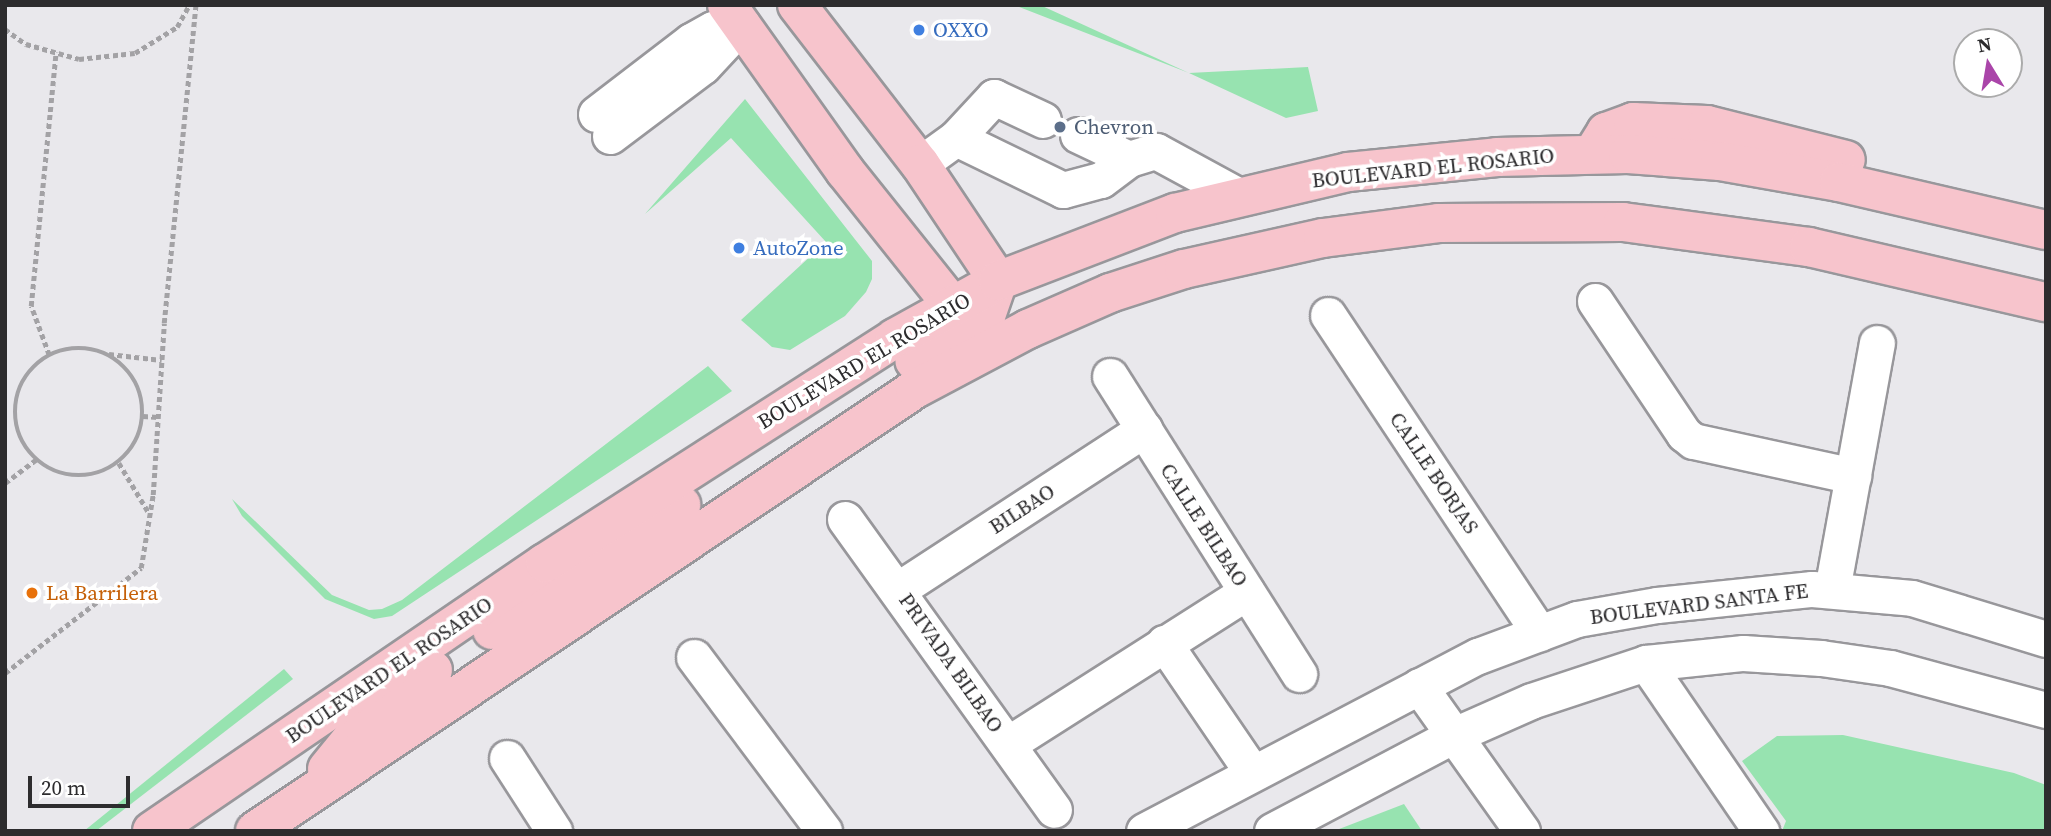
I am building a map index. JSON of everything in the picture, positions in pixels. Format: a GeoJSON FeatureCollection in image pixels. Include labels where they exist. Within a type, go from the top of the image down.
{"type":"FeatureCollection","features":[{"type":"Feature","properties":{"kind":"main road"},"geometry":{"type":"LineString","coordinates":[[797,5],[920,164],[979,300]]}},
{"type":"Feature","properties":{"kind":"main road"},"geometry":{"type":"LineString","coordinates":[[746,12],[830,151],[979,300],[1028,329]]}},
{"type":"Feature","properties":{"kind":"main road"},"geometry":{"type":"LineString","coordinates":[[1593,153],[1606,132],[1633,122],[1707,125],[2046,208]]}},
{"type":"Feature","properties":{"kind":"main road","name":"BOULEVARD EL ROSARIO"},"geometry":{"type":"LineString","coordinates":[[152,831],[545,563],[979,300],[1110,236],[1237,195],[1375,169],[1497,157],[1593,153],[1720,161],[1839,182],[2046,230]]}},
{"type":"Feature","properties":{"kind":"main road"},"geometry":{"type":"LineString","coordinates":[[255,831],[838,438],[915,389],[1028,329],[1110,293],[1211,262],[1379,229],[1502,219],[1623,222],[1796,245],[2046,302]]}},
{"type":"Feature","properties":{"kind":"main road"},"geometry":{"type":"LineString","coordinates":[[300,802],[363,725],[423,677],[979,300]]}},
{"type":"Feature","properties":{"kind":"street"},"geometry":{"type":"LineString","coordinates":[[603,125],[703,66],[746,12]]}},
{"type":"Feature","properties":{"kind":"street"},"geometry":{"type":"LineString","coordinates":[[920,164],[956,138],[994,97],[1043,120]]}},
{"type":"Feature","properties":{"kind":"street"},"geometry":{"type":"LineString","coordinates":[[1078,135],[1129,159]]}},
{"type":"Feature","properties":{"kind":"street"},"geometry":{"type":"LineString","coordinates":[[956,138],[1063,190],[1101,180],[1129,159],[1156,151],[1237,195]]}},
{"type":"Feature","properties":{"kind":"street"},"geometry":{"type":"LineString","coordinates":[[1595,300],[1684,434],[1693,441],[1853,476]]}},
{"type":"Feature","properties":{"kind":"street","name":"CALLE BORJAS"},"geometry":{"type":"LineString","coordinates":[[1328,315],[1539,633]]}},
{"type":"Feature","properties":{"kind":"street"},"geometry":{"type":"LineString","coordinates":[[1832,590],[1877,343]]}},
{"type":"Feature","properties":{"kind":"street","name":"CALLE BILBAO"},"geometry":{"type":"LineString","coordinates":[[1110,376],[1299,674]]}},
{"type":"Feature","properties":{"kind":"street","name":"BILBAO"},"geometry":{"type":"LineString","coordinates":[[900,589],[1144,429]]}},
{"type":"Feature","properties":{"kind":"street","name":"PRIVADA BILBAO"},"geometry":{"type":"LineString","coordinates":[[845,519],[900,589],[1054,810]]}},
{"type":"Feature","properties":{"kind":"street","name":"BOULEVARD SANTA FE"},"geometry":{"type":"LineString","coordinates":[[1144,831],[1252,772],[1478,656],[1577,619],[1657,604],[1777,590],[1832,590],[1912,598],[2046,639]]}},
{"type":"Feature","properties":{"kind":"street"},"geometry":{"type":"LineString","coordinates":[[1008,744],[1247,592]]}},
{"type":"Feature","properties":{"kind":"street"},"geometry":{"type":"LineString","coordinates":[[1164,643],[1252,772]]}},
{"type":"Feature","properties":{"kind":"street"},"geometry":{"type":"LineString","coordinates":[[1272,831],[1452,736],[1531,701],[1646,663],[1743,653],[1821,658],[1890,668],[2046,710]]}},
{"type":"Feature","properties":{"kind":"street"},"geometry":{"type":"LineString","coordinates":[[694,657],[824,831]]}},
{"type":"Feature","properties":{"kind":"street"},"geometry":{"type":"LineString","coordinates":[[1646,663],[1762,831]]}},
{"type":"Feature","properties":{"kind":"street"},"geometry":{"type":"LineString","coordinates":[[1419,686],[1522,831]]}},
{"type":"Feature","properties":{"kind":"street"},"geometry":{"type":"LineString","coordinates":[[507,758],[554,831]]}},
{"type":"Feature","properties":{"kind":"path"},"geometry":{"type":"LineString","coordinates":[[5,29],[26,44],[79,59],[135,53],[177,27],[189,5]]}},
{"type":"Feature","properties":{"kind":"path"},"geometry":{"type":"LineString","coordinates":[[5,664],[7,671],[141,568],[150,515],[162,360],[197,5]]}},
{"type":"Feature","properties":{"kind":"path"},"geometry":{"type":"LineString","coordinates":[[49,355],[32,306],[56,52]]}},
{"type":"Feature","properties":{"kind":"path"},"geometry":{"type":"LineString","coordinates":[[108,354],[125,366],[138,384],[143,416],[133,447],[119,463],[77,476],[36,460],[23,443],[16,403],[22,383],[49,355],[79,348],[162,360]]}},
{"type":"Feature","properties":{"kind":"path"},"geometry":{"type":"LineString","coordinates":[[143,416],[158,417]]}},
{"type":"Feature","properties":{"kind":"path"},"geometry":{"type":"LineString","coordinates":[[5,483],[36,460]]}},
{"type":"Feature","properties":{"kind":"path"},"geometry":{"type":"LineString","coordinates":[[119,463],[150,515]]}},
{"type":"Feature","properties":{"kind":"green space"},"geometry":{"type":"Polygon","coordinates":[[[1014,5],[1040,5],[1189,73],[1014,5]]]}},
{"type":"Feature","properties":{"kind":"green space"},"geometry":{"type":"Polygon","coordinates":[[[1308,67],[1318,111],[1286,118],[1189,73],[1308,67]]]}},
{"type":"Feature","properties":{"kind":"green space"},"geometry":{"type":"Polygon","coordinates":[[[745,99],[872,261],[872,279],[866,292],[845,316],[790,350],[772,347],[741,320],[826,242],[731,138],[645,214],[745,99]]]}},
{"type":"Feature","properties":{"kind":"green space"},"geometry":{"type":"Polygon","coordinates":[[[708,366],[732,391],[392,616],[374,619],[325,599],[242,516],[232,499],[332,595],[369,610],[382,609],[402,600],[708,366]]]}},
{"type":"Feature","properties":{"kind":"green space"},"geometry":{"type":"Polygon","coordinates":[[[284,669],[293,679],[96,831],[84,831],[284,669]]]}},
{"type":"Feature","properties":{"kind":"green space"},"geometry":{"type":"Polygon","coordinates":[[[1843,735],[2014,773],[2046,785],[2046,831],[1782,831],[1786,821],[1742,761],[1777,736],[1843,735]]]}},
{"type":"Feature","properties":{"kind":"green space"},"geometry":{"type":"Polygon","coordinates":[[[1404,804],[1422,831],[1334,831],[1404,804]]]}},
{"type":"Feature","properties":{"kind":"place","name":"OXXO"},"geometry":{"type":"Point","coordinates":[919,30]}},
{"type":"Feature","properties":{"kind":"place","name":"Chevron"},"geometry":{"type":"Point","coordinates":[1060,127]}},
{"type":"Feature","properties":{"kind":"place","name":"AutoZone"},"geometry":{"type":"Point","coordinates":[739,248]}},
{"type":"Feature","properties":{"kind":"place","name":"La Barrilera"},"geometry":{"type":"Point","coordinates":[32,593]}}]}
